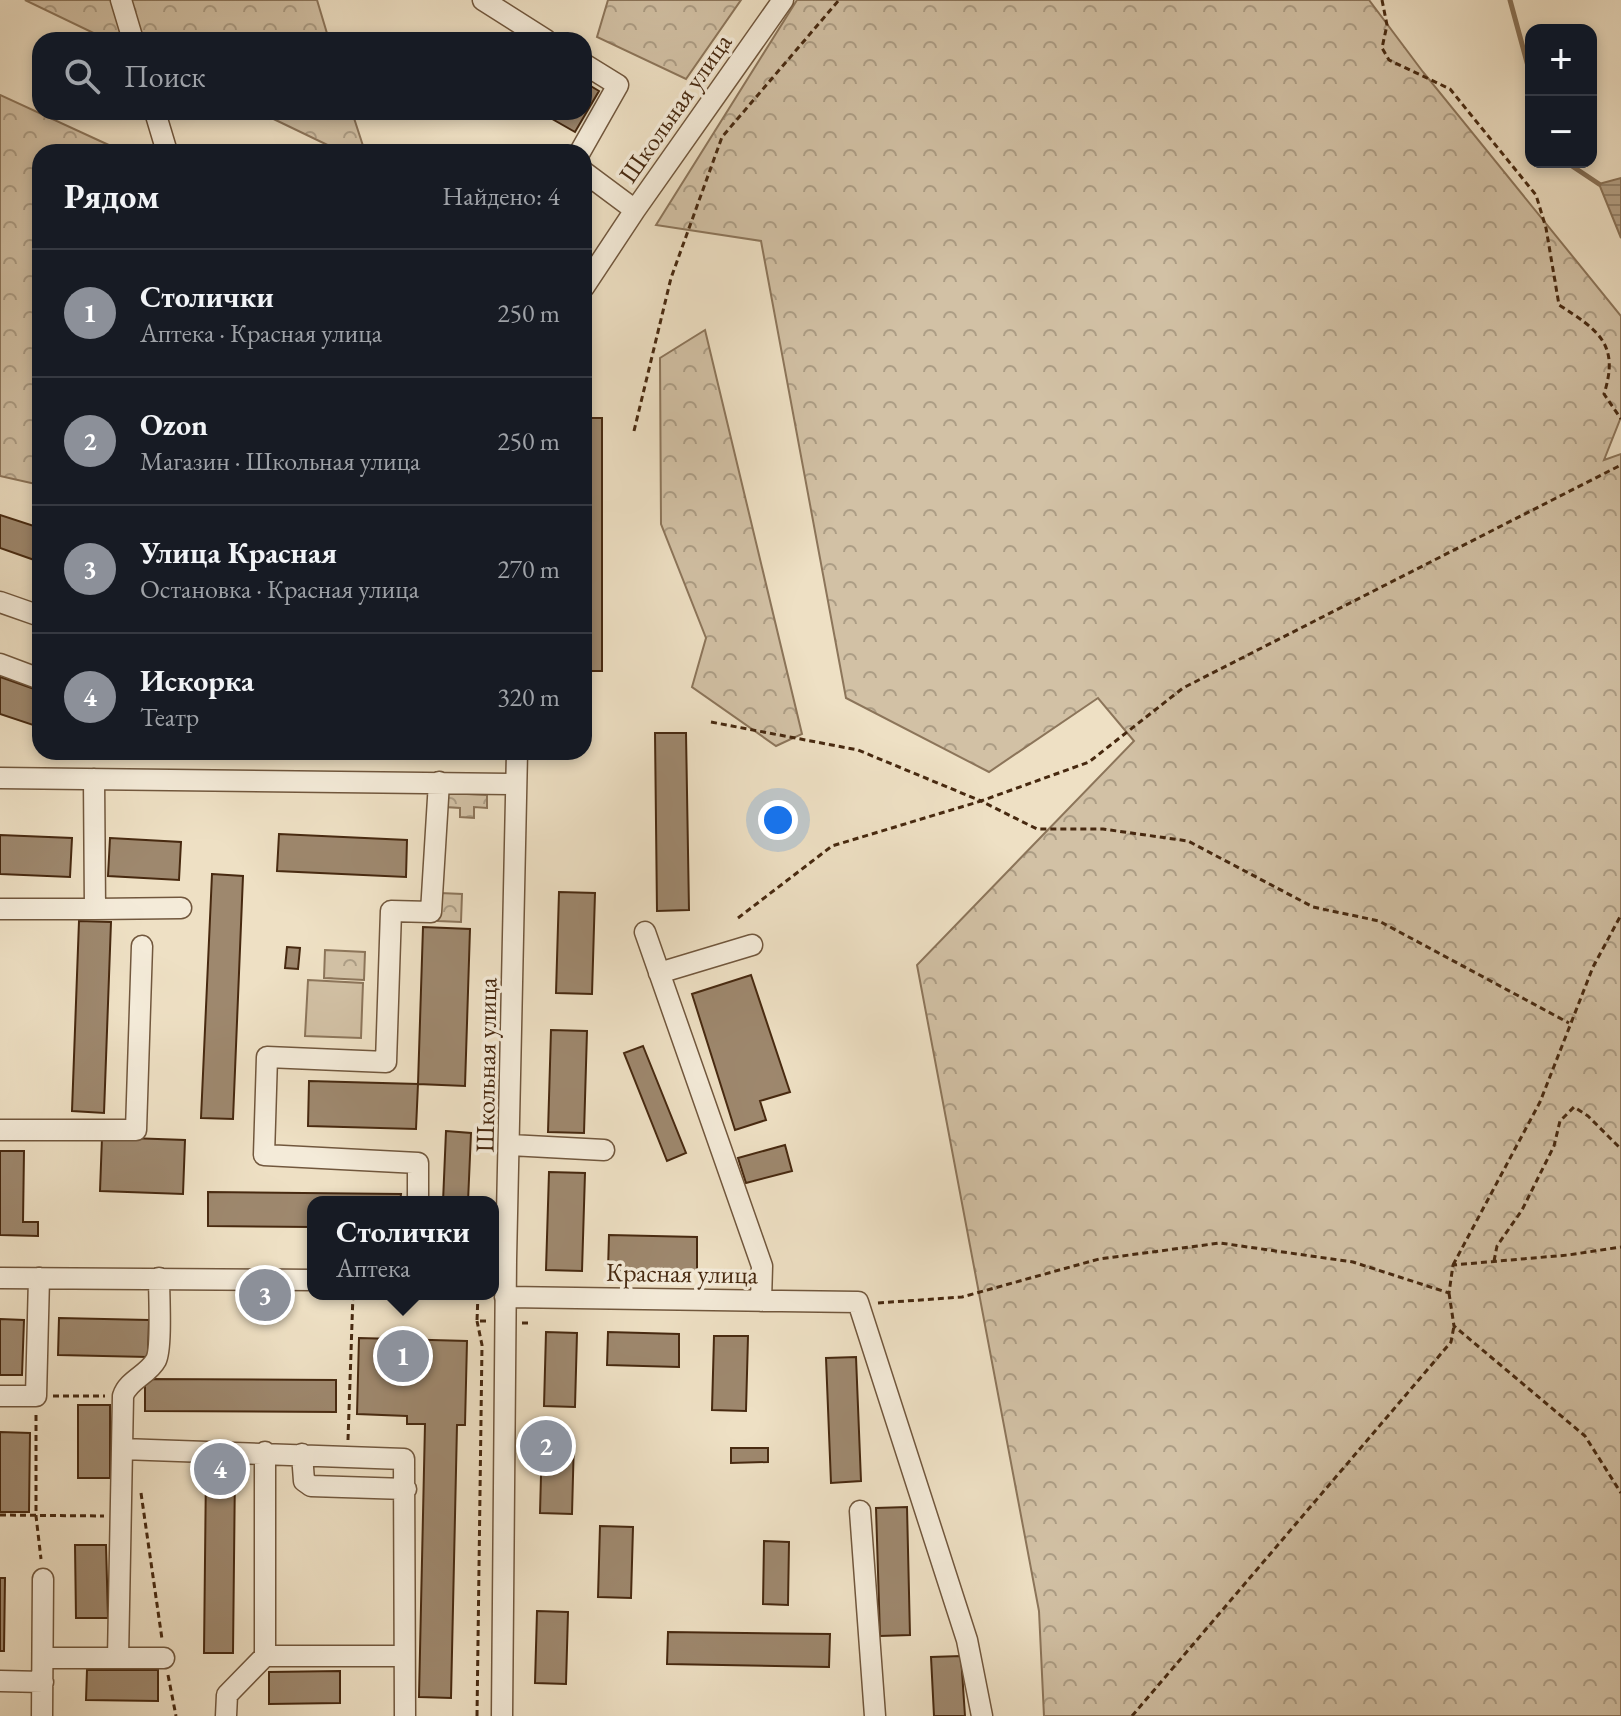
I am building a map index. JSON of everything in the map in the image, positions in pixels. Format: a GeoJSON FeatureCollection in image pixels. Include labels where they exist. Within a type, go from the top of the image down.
{"type":"FeatureCollection","features":[{"type":"Feature","properties":{"kind":"street"},"geometry":{"type":"LineString","coordinates":[[121,0],[131,32]]}},
{"type":"Feature","properties":{"kind":"street"},"geometry":{"type":"LineString","coordinates":[[483,0],[533,32]]}},
{"type":"Feature","properties":{"kind":"street","name":"Школьная улица"},"geometry":{"type":"LineString","coordinates":[[592,275],[783,0]]}},
{"type":"Feature","properties":{"kind":"street"},"geometry":{"type":"LineString","coordinates":[[585,144],[618,85],[592,69]]}},
{"type":"Feature","properties":{"kind":"street"},"geometry":{"type":"LineString","coordinates":[[157,120],[165,144]]}},
{"type":"Feature","properties":{"kind":"street"},"geometry":{"type":"LineString","coordinates":[[592,178],[635,210]]}},
{"type":"Feature","properties":{"kind":"street"},"geometry":{"type":"LineString","coordinates":[[0,602],[32,613]]}},
{"type":"Feature","properties":{"kind":"street"},"geometry":{"type":"LineString","coordinates":[[0,664],[32,676]]}},
{"type":"Feature","properties":{"kind":"street","name":"Школьная улица"},"geometry":{"type":"LineString","coordinates":[[502,1716],[501,1288],[510,1145],[517,760]]}},
{"type":"Feature","properties":{"kind":"street"},"geometry":{"type":"LineString","coordinates":[[0,778],[516,784]]}},
{"type":"Feature","properties":{"kind":"street"},"geometry":{"type":"LineString","coordinates":[[94,779],[95,909]]}},
{"type":"Feature","properties":{"kind":"street"},"geometry":{"type":"LineString","coordinates":[[418,1196],[418,1163],[264,1155],[267,1057],[386,1062],[391,911],[431,912],[439,782]]}},
{"type":"Feature","properties":{"kind":"street"},"geometry":{"type":"LineString","coordinates":[[0,909],[181,908]]}},
{"type":"Feature","properties":{"kind":"street"},"geometry":{"type":"LineString","coordinates":[[645,932],[762,1266],[761,1301]]}},
{"type":"Feature","properties":{"kind":"street"},"geometry":{"type":"LineString","coordinates":[[659,973],[752,945]]}},
{"type":"Feature","properties":{"kind":"street"},"geometry":{"type":"LineString","coordinates":[[0,1130],[136,1130],[142,946]]}},
{"type":"Feature","properties":{"kind":"street"},"geometry":{"type":"LineString","coordinates":[[510,1145],[604,1150]]}},
{"type":"Feature","properties":{"kind":"street"},"geometry":{"type":"LineString","coordinates":[[0,1278],[307,1280]]}},
{"type":"Feature","properties":{"kind":"street"},"geometry":{"type":"LineString","coordinates":[[0,1396],[36,1396],[39,1278]]}},
{"type":"Feature","properties":{"kind":"street"},"geometry":{"type":"LineString","coordinates":[[118,1658],[123,1396],[126,1388],[149,1368],[158,1355],[159,1278]]}},
{"type":"Feature","properties":{"kind":"street","name":"Красная улица"},"geometry":{"type":"LineString","coordinates":[[501,1288],[761,1301],[858,1302],[967,1640],[982,1716]]}},
{"type":"Feature","properties":{"kind":"street"},"geometry":{"type":"LineString","coordinates":[[122,1449],[404,1459],[405,1716]]}},
{"type":"Feature","properties":{"kind":"street"},"geometry":{"type":"LineString","coordinates":[[226,1716],[227,1695],[265,1656],[265,1452]]}},
{"type":"Feature","properties":{"kind":"street"},"geometry":{"type":"LineString","coordinates":[[302,1454],[304,1481],[311,1486],[406,1489]]}},
{"type":"Feature","properties":{"kind":"street"},"geometry":{"type":"LineString","coordinates":[[860,1511],[875,1716]]}},
{"type":"Feature","properties":{"kind":"street"},"geometry":{"type":"LineString","coordinates":[[42,1716],[43,1579]]}},
{"type":"Feature","properties":{"kind":"street"},"geometry":{"type":"LineString","coordinates":[[265,1656],[404,1656]]}},
{"type":"Feature","properties":{"kind":"street"},"geometry":{"type":"LineString","coordinates":[[44,1658],[164,1658]]}},
{"type":"Feature","properties":{"kind":"street"},"geometry":{"type":"LineString","coordinates":[[0,1681],[43,1682]]}},
{"type":"Feature","properties":{"kind":"path"},"geometry":{"type":"LineString","coordinates":[[634,431],[671,278],[722,137],[839,0]]}},
{"type":"Feature","properties":{"kind":"path"},"geometry":{"type":"LineString","coordinates":[[1382,0],[1387,25],[1382,48],[1389,60],[1450,89],[1536,195],[1546,228],[1559,305],[1591,326],[1605,342],[1611,371],[1604,394],[1621,419]]}},
{"type":"Feature","properties":{"kind":"path"},"geometry":{"type":"LineString","coordinates":[[738,918],[832,846],[981,801],[1089,762],[1183,688],[1621,465]]}},
{"type":"Feature","properties":{"kind":"path"},"geometry":{"type":"LineString","coordinates":[[711,722],[858,750],[981,801],[1037,829],[1103,829],[1188,841],[1313,907],[1379,921],[1569,1023]]}},
{"type":"Feature","properties":{"kind":"path"},"geometry":{"type":"LineString","coordinates":[[1132,1716],[1451,1342],[1454,1326],[1449,1293],[1453,1265],[1540,1102],[1593,967],[1621,915]]}},
{"type":"Feature","properties":{"kind":"path"},"geometry":{"type":"LineString","coordinates":[[1494,1261],[1497,1246],[1522,1210],[1554,1146],[1560,1121],[1574,1107],[1588,1116],[1621,1149]]}},
{"type":"Feature","properties":{"kind":"path"},"geometry":{"type":"LineString","coordinates":[[896,1303],[962,1297],[1099,1259],[1220,1243],[1353,1262],[1449,1293]]}},
{"type":"Feature","properties":{"kind":"path"},"geometry":{"type":"LineString","coordinates":[[1453,1265],[1621,1247]]}},
{"type":"Feature","properties":{"kind":"path"},"geometry":{"type":"LineString","coordinates":[[348,1455],[353,1300]]}},
{"type":"Feature","properties":{"kind":"path"},"geometry":{"type":"LineString","coordinates":[[477,1321],[482,1345],[477,1716]]}},
{"type":"Feature","properties":{"kind":"path"},"geometry":{"type":"LineString","coordinates":[[1454,1326],[1585,1436],[1621,1493]]}},
{"type":"Feature","properties":{"kind":"path"},"geometry":{"type":"LineString","coordinates":[[43,1579],[36,1516],[36,1396],[123,1396]]}},
{"type":"Feature","properties":{"kind":"path"},"geometry":{"type":"LineString","coordinates":[[141,1494],[164,1658],[176,1716]]}},
{"type":"Feature","properties":{"kind":"path"},"geometry":{"type":"LineString","coordinates":[[0,1515],[121,1516]]}},
{"type":"Feature","properties":{"kind":"green space"},"geometry":{"type":"Polygon","coordinates":[[[25,0],[317,0],[327,32],[91,32],[25,0]]]}},
{"type":"Feature","properties":{"kind":"green space"},"geometry":{"type":"Polygon","coordinates":[[[608,0],[741,0],[686,79],[597,37],[608,0]]]}},
{"type":"Feature","properties":{"kind":"green space"},"geometry":{"type":"Polygon","coordinates":[[[797,0],[1369,0],[1423,72],[1621,316],[1621,417],[1604,460],[1621,454],[1621,1716],[1044,1716],[1039,1611],[917,965],[1134,741],[1098,698],[989,772],[846,698],[761,241],[656,225],[797,0]]]}},
{"type":"Feature","properties":{"kind":"green space"},"geometry":{"type":"Polygon","coordinates":[[[0,95],[32,110],[32,120],[54,120],[107,144],[32,144],[32,483],[0,476],[0,95]]]}},
{"type":"Feature","properties":{"kind":"green space"},"geometry":{"type":"Polygon","coordinates":[[[276,120],[355,120],[362,144],[325,144],[276,120]]]}},
{"type":"Feature","properties":{"kind":"green space"},"geometry":{"type":"Polygon","coordinates":[[[705,330],[802,734],[776,746],[692,687],[706,638],[661,524],[660,358],[705,330]]]}},
{"type":"Feature","properties":{"kind":"green space"},"geometry":{"type":"Polygon","coordinates":[[[446,793],[487,795],[487,808],[474,807],[474,818],[460,817],[460,808],[445,807],[446,793]]]}},
{"type":"Feature","properties":{"kind":"green space"},"geometry":{"type":"Polygon","coordinates":[[[440,893],[462,894],[461,922],[438,921],[440,893]]]}},
{"type":"Feature","properties":{"kind":"green space"},"geometry":{"type":"Polygon","coordinates":[[[325,950],[365,952],[364,980],[324,978],[325,950]]]}},
{"type":"Feature","properties":{"kind":"green space"},"geometry":{"type":"Polygon","coordinates":[[[308,980],[363,983],[361,1038],[305,1036],[308,980]]]}},
{"type":"Feature","properties":{"kind":"shaded area"},"geometry":{"type":"Polygon","coordinates":[[[1621,178],[1621,238],[1599,184],[1621,178]]]}},
{"type":"Feature","properties":{"kind":"building"},"geometry":{"type":"Polygon","coordinates":[[[592,87],[599,91],[592,103],[592,87]]]}},
{"type":"Feature","properties":{"kind":"building"},"geometry":{"type":"Polygon","coordinates":[[[554,120],[582,120],[575,132],[554,120]]]}},
{"type":"Feature","properties":{"kind":"building"},"geometry":{"type":"Polygon","coordinates":[[[592,418],[602,418],[602,671],[592,671],[592,418]]]}},
{"type":"Feature","properties":{"kind":"building"},"geometry":{"type":"Polygon","coordinates":[[[0,515],[32,525],[32,559],[0,548],[0,515]]]}},
{"type":"Feature","properties":{"kind":"building"},"geometry":{"type":"Polygon","coordinates":[[[0,677],[32,688],[32,725],[0,714],[0,677]]]}},
{"type":"Feature","properties":{"kind":"building"},"geometry":{"type":"Polygon","coordinates":[[[655,733],[686,733],[689,910],[657,911],[655,733]]]}},
{"type":"Feature","properties":{"kind":"building"},"geometry":{"type":"Polygon","coordinates":[[[279,834],[407,840],[406,877],[277,871],[279,834]]]}},
{"type":"Feature","properties":{"kind":"building"},"geometry":{"type":"Polygon","coordinates":[[[0,835],[72,838],[70,877],[0,874],[0,835]]]}},
{"type":"Feature","properties":{"kind":"building"},"geometry":{"type":"Polygon","coordinates":[[[110,838],[181,842],[179,880],[108,876],[110,838]]]}},
{"type":"Feature","properties":{"kind":"building"},"geometry":{"type":"Polygon","coordinates":[[[212,874],[243,876],[233,1119],[201,1118],[212,874]]]}},
{"type":"Feature","properties":{"kind":"building"},"geometry":{"type":"Polygon","coordinates":[[[559,892],[595,893],[592,994],[556,993],[559,892]]]}},
{"type":"Feature","properties":{"kind":"building"},"geometry":{"type":"Polygon","coordinates":[[[79,921],[111,922],[104,1113],[72,1111],[79,921]]]}},
{"type":"Feature","properties":{"kind":"building"},"geometry":{"type":"Polygon","coordinates":[[[423,927],[470,929],[465,1086],[418,1084],[423,927]]]}},
{"type":"Feature","properties":{"kind":"building"},"geometry":{"type":"Polygon","coordinates":[[[287,947],[300,948],[298,969],[285,968],[287,947]]]}},
{"type":"Feature","properties":{"kind":"building"},"geometry":{"type":"Polygon","coordinates":[[[751,975],[790,1092],[760,1101],[766,1120],[735,1130],[692,994],[751,975]]]}},
{"type":"Feature","properties":{"kind":"building"},"geometry":{"type":"Polygon","coordinates":[[[551,1030],[587,1031],[584,1133],[548,1132],[551,1030]]]}},
{"type":"Feature","properties":{"kind":"building"},"geometry":{"type":"Polygon","coordinates":[[[643,1046],[686,1153],[667,1161],[624,1053],[643,1046]]]}},
{"type":"Feature","properties":{"kind":"building"},"geometry":{"type":"Polygon","coordinates":[[[309,1081],[418,1084],[416,1129],[308,1126],[309,1081]]]}},
{"type":"Feature","properties":{"kind":"building"},"geometry":{"type":"Polygon","coordinates":[[[446,1131],[471,1133],[468,1196],[443,1196],[446,1131]]]}},
{"type":"Feature","properties":{"kind":"building"},"geometry":{"type":"Polygon","coordinates":[[[102,1137],[185,1140],[183,1194],[100,1191],[102,1137]]]}},
{"type":"Feature","properties":{"kind":"building"},"geometry":{"type":"Polygon","coordinates":[[[785,1145],[792,1171],[746,1183],[738,1158],[785,1145]]]}},
{"type":"Feature","properties":{"kind":"building"},"geometry":{"type":"Polygon","coordinates":[[[0,1151],[24,1151],[23,1222],[38,1222],[38,1236],[0,1235],[0,1151]]]}},
{"type":"Feature","properties":{"kind":"building"},"geometry":{"type":"Polygon","coordinates":[[[549,1172],[585,1173],[582,1271],[546,1270],[549,1172]]]}},
{"type":"Feature","properties":{"kind":"building"},"geometry":{"type":"Polygon","coordinates":[[[208,1192],[401,1194],[307,1196],[307,1227],[208,1226],[208,1192]]]}},
{"type":"Feature","properties":{"kind":"building"},"geometry":{"type":"Polygon","coordinates":[[[609,1235],[697,1237],[697,1271],[608,1270],[609,1235]]]}},
{"type":"Feature","properties":{"kind":"building"},"geometry":{"type":"Polygon","coordinates":[[[59,1318],[149,1320],[148,1357],[58,1355],[59,1318]]]}},
{"type":"Feature","properties":{"kind":"building"},"geometry":{"type":"Polygon","coordinates":[[[0,1319],[24,1320],[22,1375],[0,1375],[0,1319]]]}},
{"type":"Feature","properties":{"kind":"building"},"geometry":{"type":"Polygon","coordinates":[[[546,1332],[577,1333],[575,1407],[544,1406],[546,1332]]]}},
{"type":"Feature","properties":{"kind":"building"},"geometry":{"type":"Polygon","coordinates":[[[608,1332],[679,1334],[679,1367],[607,1365],[608,1332]]]}},
{"type":"Feature","properties":{"kind":"building"},"geometry":{"type":"Polygon","coordinates":[[[714,1336],[748,1336],[746,1411],[712,1410],[714,1336]]]}},
{"type":"Feature","properties":{"kind":"building"},"geometry":{"type":"Polygon","coordinates":[[[359,1338],[467,1341],[465,1425],[457,1425],[451,1698],[419,1697],[425,1424],[407,1424],[407,1416],[357,1414],[359,1338]]]}},
{"type":"Feature","properties":{"kind":"building"},"geometry":{"type":"Polygon","coordinates":[[[856,1357],[861,1481],[831,1483],[826,1358],[856,1357]]]}},
{"type":"Feature","properties":{"kind":"building"},"geometry":{"type":"Polygon","coordinates":[[[145,1379],[336,1380],[336,1412],[145,1411],[145,1379]]]}},
{"type":"Feature","properties":{"kind":"building"},"geometry":{"type":"Polygon","coordinates":[[[78,1405],[110,1405],[110,1478],[78,1478],[78,1405]]]}},
{"type":"Feature","properties":{"kind":"building"},"geometry":{"type":"Polygon","coordinates":[[[0,1432],[30,1433],[29,1512],[0,1512],[0,1432]]]}},
{"type":"Feature","properties":{"kind":"building"},"geometry":{"type":"Polygon","coordinates":[[[542,1438],[574,1439],[572,1514],[540,1513],[542,1438]]]}},
{"type":"Feature","properties":{"kind":"building"},"geometry":{"type":"Polygon","coordinates":[[[731,1448],[768,1448],[768,1462],[731,1463],[731,1448]]]}},
{"type":"Feature","properties":{"kind":"building"},"geometry":{"type":"Polygon","coordinates":[[[206,1469],[235,1469],[233,1653],[204,1653],[206,1469]]]}},
{"type":"Feature","properties":{"kind":"building"},"geometry":{"type":"Polygon","coordinates":[[[907,1507],[910,1635],[880,1636],[876,1508],[907,1507]]]}},
{"type":"Feature","properties":{"kind":"building"},"geometry":{"type":"Polygon","coordinates":[[[600,1526],[633,1527],[631,1598],[598,1597],[600,1526]]]}},
{"type":"Feature","properties":{"kind":"building"},"geometry":{"type":"Polygon","coordinates":[[[764,1541],[789,1542],[788,1605],[763,1604],[764,1541]]]}},
{"type":"Feature","properties":{"kind":"building"},"geometry":{"type":"Polygon","coordinates":[[[75,1545],[106,1545],[108,1618],[76,1618],[75,1545]]]}},
{"type":"Feature","properties":{"kind":"building"},"geometry":{"type":"Polygon","coordinates":[[[0,1578],[5,1578],[4,1651],[0,1651],[0,1578]]]}},
{"type":"Feature","properties":{"kind":"building"},"geometry":{"type":"Polygon","coordinates":[[[537,1611],[568,1612],[566,1684],[535,1683],[537,1611]]]}},
{"type":"Feature","properties":{"kind":"building"},"geometry":{"type":"Polygon","coordinates":[[[668,1632],[830,1634],[829,1667],[667,1664],[668,1632]]]}},
{"type":"Feature","properties":{"kind":"building"},"geometry":{"type":"Polygon","coordinates":[[[961,1656],[965,1716],[934,1716],[931,1657],[961,1656]]]}},
{"type":"Feature","properties":{"kind":"building"},"geometry":{"type":"Polygon","coordinates":[[[87,1670],[158,1670],[158,1701],[86,1700],[87,1670]]]}},
{"type":"Feature","properties":{"kind":"building"},"geometry":{"type":"Polygon","coordinates":[[[340,1671],[340,1703],[269,1704],[269,1672],[340,1671]]]}},
{"type":"Feature","properties":{"kind":"waterway"},"geometry":{"type":"LineString","coordinates":[[1510,0],[1525,55]]}},
{"type":"Feature","properties":{"kind":"waterway"},"geometry":{"type":"LineString","coordinates":[[1575,168],[1599,184]]}},
{"type":"Feature","properties":{"kind":"place","name":"Улица Красная"},"geometry":{"type":"Point","coordinates":[265,1295]}},
{"type":"Feature","properties":{"kind":"place","name":"Столички"},"geometry":{"type":"Point","coordinates":[403,1356]}},
{"type":"Feature","properties":{"kind":"place","name":"Ozon"},"geometry":{"type":"Point","coordinates":[546,1446]}},
{"type":"Feature","properties":{"kind":"place","name":"Искорка"},"geometry":{"type":"Point","coordinates":[220,1469]}}]}
